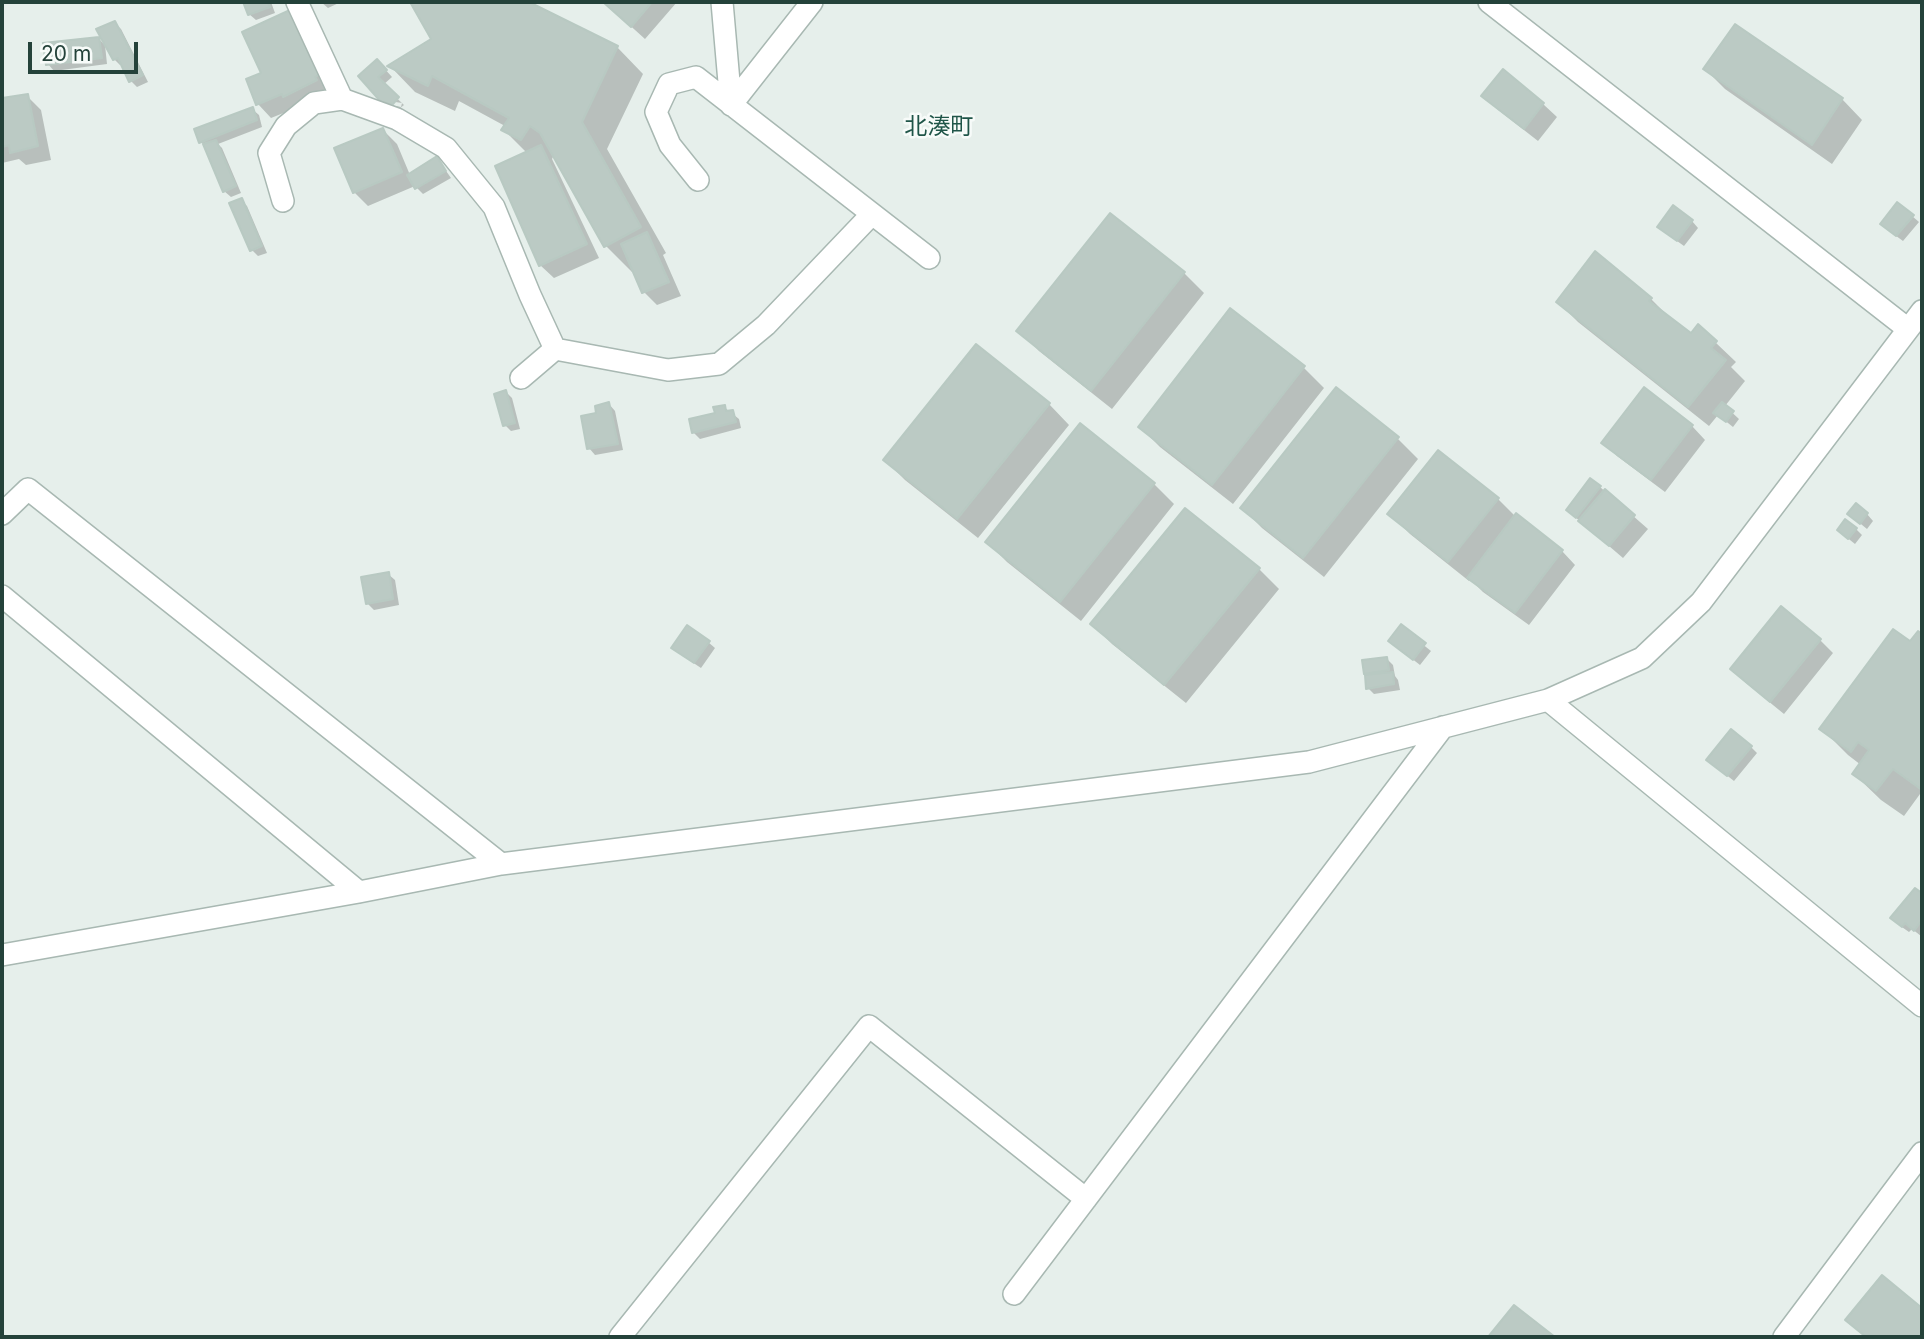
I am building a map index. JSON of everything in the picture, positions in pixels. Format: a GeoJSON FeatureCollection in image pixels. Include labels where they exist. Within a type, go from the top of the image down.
{"type":"FeatureCollection","features":[{"type":"Feature","properties":{"kind":"street"},"geometry":{"type":"LineString","coordinates":[[296,2],[342,99]]}},
{"type":"Feature","properties":{"kind":"street"},"geometry":{"type":"LineString","coordinates":[[722,2],[731,105]]}},
{"type":"Feature","properties":{"kind":"street"},"geometry":{"type":"LineString","coordinates":[[731,105],[812,2]]}},
{"type":"Feature","properties":{"kind":"street"},"geometry":{"type":"LineString","coordinates":[[1489,2],[1909,329]]}},
{"type":"Feature","properties":{"kind":"street"},"geometry":{"type":"LineString","coordinates":[[698,180],[670,145],[656,112],[669,83],[696,77],[929,258]]}},
{"type":"Feature","properties":{"kind":"street"},"geometry":{"type":"LineString","coordinates":[[283,201],[269,153],[286,126],[314,103],[342,99],[397,119],[446,149],[494,207],[555,349]]}},
{"type":"Feature","properties":{"kind":"street"},"geometry":{"type":"LineString","coordinates":[[555,349],[668,370],[719,364],[766,326],[872,214]]}},
{"type":"Feature","properties":{"kind":"street"},"geometry":{"type":"LineString","coordinates":[[2,955],[501,864],[1310,762],[1548,700],[1642,658],[1701,602],[1922,311]]}},
{"type":"Feature","properties":{"kind":"street"},"geometry":{"type":"LineString","coordinates":[[522,378],[555,349]]}},
{"type":"Feature","properties":{"kind":"street"},"geometry":{"type":"LineString","coordinates":[[2,514],[28,489],[501,864]]}},
{"type":"Feature","properties":{"kind":"street"},"geometry":{"type":"LineString","coordinates":[[2,596],[359,892]]}},
{"type":"Feature","properties":{"kind":"street"},"geometry":{"type":"LineString","coordinates":[[1548,700],[1922,1006]]}},
{"type":"Feature","properties":{"kind":"street"},"geometry":{"type":"LineString","coordinates":[[1014,1294],[1443,727]]}},
{"type":"Feature","properties":{"kind":"street"},"geometry":{"type":"LineString","coordinates":[[620,1337],[869,1026],[1086,1199]]}},
{"type":"Feature","properties":{"kind":"street"},"geometry":{"type":"LineString","coordinates":[[1784,1337],[1922,1153]]}},
{"type":"Feature","properties":{"kind":"building"},"geometry":{"type":"Polygon","coordinates":[[[243,2],[268,2],[270,7],[248,15],[243,2]]]}},
{"type":"Feature","properties":{"kind":"building"},"geometry":{"type":"Polygon","coordinates":[[[410,2],[529,2],[618,46],[582,122],[641,227],[604,247],[540,133],[530,126],[521,140],[501,130],[509,118],[432,76],[428,86],[387,66],[431,39],[410,2]]]}},
{"type":"Feature","properties":{"kind":"building"},"geometry":{"type":"Polygon","coordinates":[[[603,2],[652,2],[631,27],[603,2]]]}},
{"type":"Feature","properties":{"kind":"building"},"geometry":{"type":"Polygon","coordinates":[[[290,10],[320,74],[315,77],[317,80],[283,97],[282,94],[256,105],[246,79],[261,73],[242,32],[290,10]]]}},
{"type":"Feature","properties":{"kind":"building"},"geometry":{"type":"Polygon","coordinates":[[[115,21],[143,75],[129,82],[118,58],[113,60],[96,29],[115,21]]]}},
{"type":"Feature","properties":{"kind":"building"},"geometry":{"type":"Polygon","coordinates":[[[1735,24],[1843,98],[1812,145],[1703,69],[1735,24]]]}},
{"type":"Feature","properties":{"kind":"building"},"geometry":{"type":"Polygon","coordinates":[[[99,37],[102,58],[46,65],[43,43],[99,37]]]}},
{"type":"Feature","properties":{"kind":"building"},"geometry":{"type":"Polygon","coordinates":[[[377,59],[387,70],[378,77],[399,97],[393,104],[381,102],[358,76],[377,59]]]}},
{"type":"Feature","properties":{"kind":"building"},"geometry":{"type":"Polygon","coordinates":[[[1503,69],[1544,103],[1524,129],[1481,96],[1503,69]]]}},
{"type":"Feature","properties":{"kind":"building"},"geometry":{"type":"Polygon","coordinates":[[[28,94],[38,146],[10,153],[9,145],[2,147],[2,98],[28,94]]]}},
{"type":"Feature","properties":{"kind":"building"},"geometry":{"type":"Polygon","coordinates":[[[253,107],[257,120],[199,143],[194,129],[253,107]]]}},
{"type":"Feature","properties":{"kind":"building"},"geometry":{"type":"Polygon","coordinates":[[[383,128],[402,172],[353,193],[334,148],[383,128]]]}},
{"type":"Feature","properties":{"kind":"building"},"geometry":{"type":"Polygon","coordinates":[[[216,140],[236,186],[223,192],[203,144],[216,140]]]}},
{"type":"Feature","properties":{"kind":"building"},"geometry":{"type":"Polygon","coordinates":[[[541,145],[587,244],[539,266],[495,166],[541,145]]]}},
{"type":"Feature","properties":{"kind":"building"},"geometry":{"type":"Polygon","coordinates":[[[437,156],[446,171],[415,189],[407,175],[437,156]]]}},
{"type":"Feature","properties":{"kind":"building"},"geometry":{"type":"Polygon","coordinates":[[[242,198],[262,246],[250,251],[229,203],[242,198]]]}},
{"type":"Feature","properties":{"kind":"building"},"geometry":{"type":"Polygon","coordinates":[[[1897,202],[1914,215],[1896,236],[1880,224],[1897,202]]]}},
{"type":"Feature","properties":{"kind":"building"},"geometry":{"type":"Polygon","coordinates":[[[1673,205],[1693,220],[1677,241],[1657,227],[1673,205]]]}},
{"type":"Feature","properties":{"kind":"building"},"geometry":{"type":"Polygon","coordinates":[[[1110,213],[1185,272],[1091,391],[1016,331],[1110,213]]]}},
{"type":"Feature","properties":{"kind":"building"},"geometry":{"type":"Polygon","coordinates":[[[647,232],[669,282],[642,293],[621,244],[647,232]]]}},
{"type":"Feature","properties":{"kind":"building"},"geometry":{"type":"Polygon","coordinates":[[[1595,251],[1652,298],[1649,301],[1691,333],[1698,324],[1717,341],[1711,348],[1726,360],[1688,407],[1556,302],[1595,251]]]}},
{"type":"Feature","properties":{"kind":"building"},"geometry":{"type":"Polygon","coordinates":[[[1230,308],[1305,366],[1212,485],[1138,427],[1230,308]]]}},
{"type":"Feature","properties":{"kind":"building"},"geometry":{"type":"Polygon","coordinates":[[[976,344],[1050,403],[957,519],[883,460],[976,344]]]}},
{"type":"Feature","properties":{"kind":"building"},"geometry":{"type":"Polygon","coordinates":[[[1336,387],[1399,437],[1303,558],[1240,508],[1336,387]]]}},
{"type":"Feature","properties":{"kind":"building"},"geometry":{"type":"Polygon","coordinates":[[[1644,387],[1693,425],[1651,480],[1601,443],[1644,387]]]}},
{"type":"Feature","properties":{"kind":"building"},"geometry":{"type":"Polygon","coordinates":[[[506,390],[515,423],[503,426],[494,394],[506,390]]]}},
{"type":"Feature","properties":{"kind":"building"},"geometry":{"type":"Polygon","coordinates":[[[609,402],[618,444],[587,449],[581,416],[596,413],[595,406],[609,402]]]}},
{"type":"Feature","properties":{"kind":"building"},"geometry":{"type":"Polygon","coordinates":[[[1722,402],[1734,411],[1726,422],[1713,413],[1722,402]]]}},
{"type":"Feature","properties":{"kind":"building"},"geometry":{"type":"Polygon","coordinates":[[[725,405],[726,411],[733,410],[736,422],[692,433],[689,419],[715,413],[713,407],[725,405]]]}},
{"type":"Feature","properties":{"kind":"building"},"geometry":{"type":"Polygon","coordinates":[[[1080,423],[1155,483],[1060,602],[985,542],[1080,423]]]}},
{"type":"Feature","properties":{"kind":"building"},"geometry":{"type":"Polygon","coordinates":[[[1438,450],[1499,498],[1448,562],[1387,514],[1438,450]]]}},
{"type":"Feature","properties":{"kind":"building"},"geometry":{"type":"Polygon","coordinates":[[[1590,478],[1601,486],[1576,518],[1566,510],[1590,478]]]}},
{"type":"Feature","properties":{"kind":"building"},"geometry":{"type":"Polygon","coordinates":[[[1605,489],[1635,515],[1609,546],[1578,521],[1605,489]]]}},
{"type":"Feature","properties":{"kind":"building"},"geometry":{"type":"Polygon","coordinates":[[[1856,503],[1868,513],[1860,524],[1847,514],[1856,503]]]}},
{"type":"Feature","properties":{"kind":"building"},"geometry":{"type":"Polygon","coordinates":[[[1185,508],[1260,568],[1164,685],[1090,624],[1185,508]]]}},
{"type":"Feature","properties":{"kind":"building"},"geometry":{"type":"Polygon","coordinates":[[[1516,513],[1563,550],[1515,613],[1467,578],[1516,513]]]}},
{"type":"Feature","properties":{"kind":"building"},"geometry":{"type":"Polygon","coordinates":[[[1845,519],[1857,528],[1848,539],[1837,530],[1845,519]]]}},
{"type":"Feature","properties":{"kind":"building"},"geometry":{"type":"Polygon","coordinates":[[[389,572],[393,599],[366,604],[361,577],[389,572]]]}},
{"type":"Feature","properties":{"kind":"building"},"geometry":{"type":"Polygon","coordinates":[[[1781,606],[1821,639],[1770,702],[1730,669],[1781,606]]]}},
{"type":"Feature","properties":{"kind":"building"},"geometry":{"type":"Polygon","coordinates":[[[1401,624],[1426,643],[1413,660],[1388,641],[1401,624]]]}},
{"type":"Feature","properties":{"kind":"building"},"geometry":{"type":"Polygon","coordinates":[[[687,625],[710,641],[694,663],[671,648],[687,625]]]}},
{"type":"Feature","properties":{"kind":"building"},"geometry":{"type":"Polygon","coordinates":[[[1893,629],[1910,641],[1918,631],[1922,634],[1922,790],[1893,769],[1876,791],[1852,774],[1869,750],[1858,742],[1851,752],[1819,729],[1893,629]]]}},
{"type":"Feature","properties":{"kind":"building"},"geometry":{"type":"Polygon","coordinates":[[[1387,657],[1389,670],[1364,674],[1362,660],[1387,657]]]}},
{"type":"Feature","properties":{"kind":"building"},"geometry":{"type":"Polygon","coordinates":[[[1393,672],[1394,684],[1366,689],[1365,675],[1393,672]]]}},
{"type":"Feature","properties":{"kind":"building"},"geometry":{"type":"Polygon","coordinates":[[[1731,729],[1752,746],[1727,776],[1706,760],[1731,729]]]}},
{"type":"Feature","properties":{"kind":"building"},"geometry":{"type":"Polygon","coordinates":[[[1915,888],[1922,893],[1922,920],[1914,931],[1905,923],[1902,927],[1890,918],[1915,888]]]}},
{"type":"Feature","properties":{"kind":"building"},"geometry":{"type":"Polygon","coordinates":[[[1882,1275],[1922,1308],[1922,1337],[1866,1337],[1845,1320],[1882,1275]]]}},
{"type":"Feature","properties":{"kind":"building"},"geometry":{"type":"Polygon","coordinates":[[[1514,1305],[1555,1337],[1488,1337],[1514,1305]]]}},
{"type":"Feature","properties":{"kind":"district","name":"北湊町"},"geometry":{"type":"Point","coordinates":[939,127]}}]}
